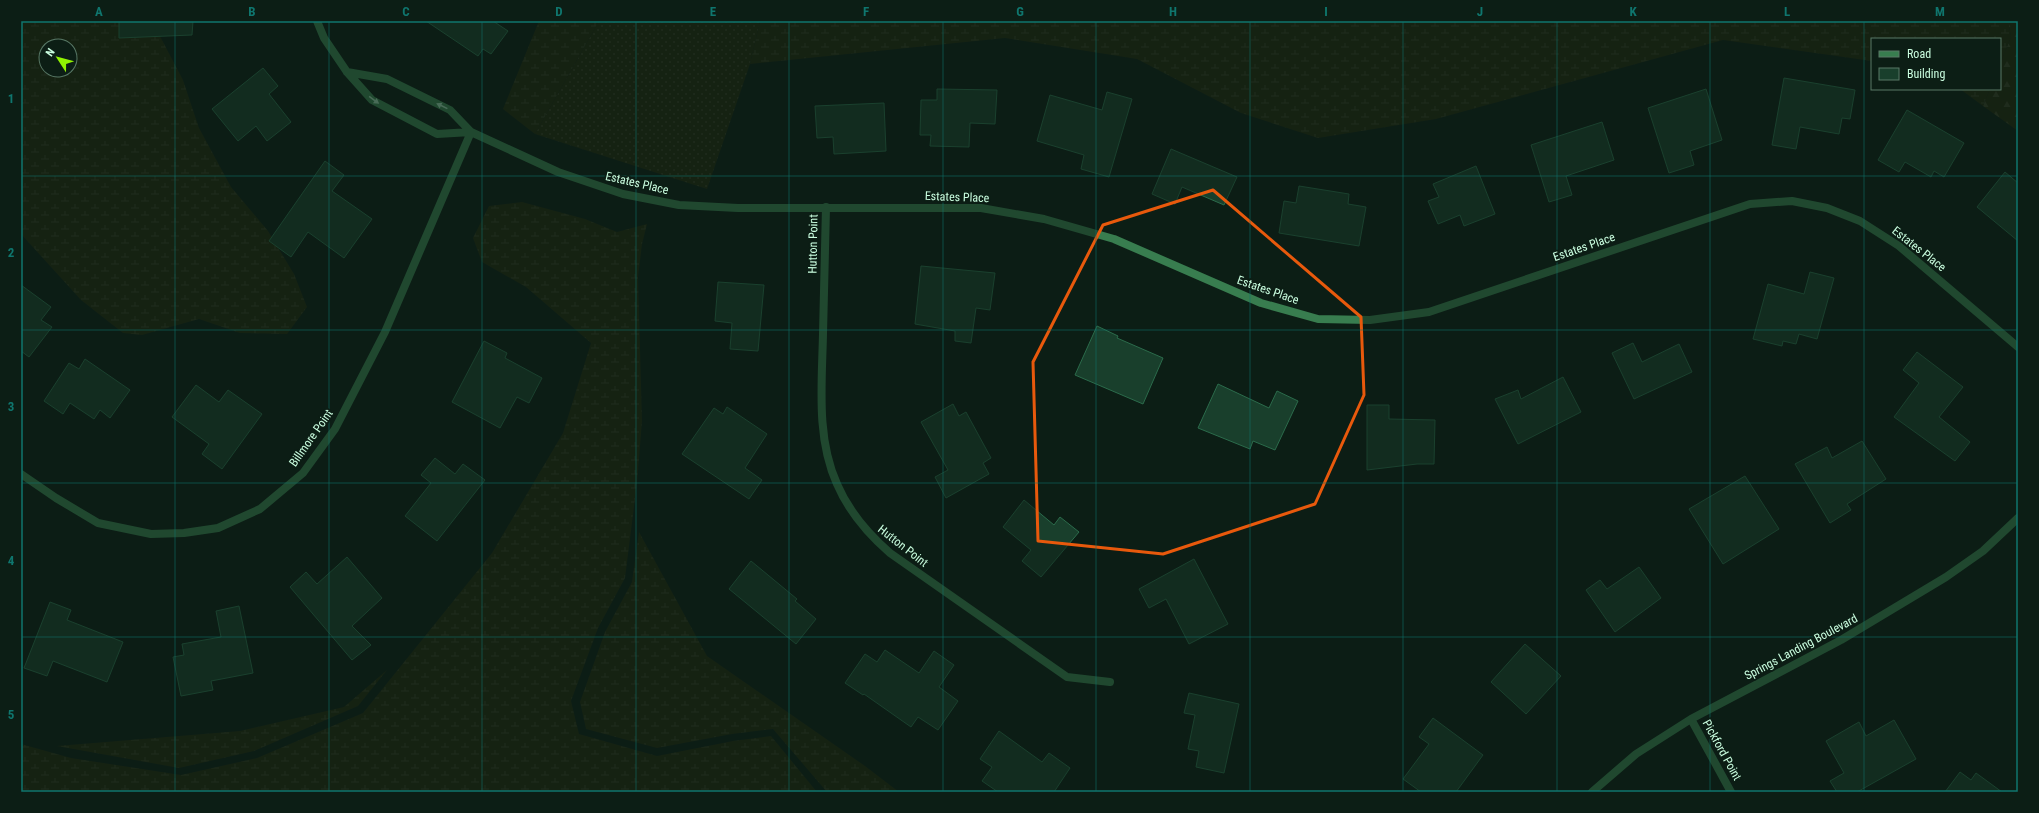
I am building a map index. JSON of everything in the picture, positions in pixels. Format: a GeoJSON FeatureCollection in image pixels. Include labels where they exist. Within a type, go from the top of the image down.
{"type":"FeatureCollection","features":[{"type":"Feature","properties":{"kind":"street","name":"Estates Place"},"geometry":{"type":"LineString","coordinates":[[317,21],[324,38],[347,72],[372,100],[437,134],[471,132]]}},
{"type":"Feature","properties":{"kind":"street","name":"Estates Place"},"geometry":{"type":"LineString","coordinates":[[347,72],[387,79],[450,110],[471,132],[558,172],[623,194],[679,205],[738,208],[981,208],[1044,219],[1114,239],[1261,303],[1318,318],[1370,320],[1429,312],[1750,204],[1792,201],[1827,208],[1860,221],[1899,246],[2018,347]]}},
{"type":"Feature","properties":{"kind":"street","name":"Billmore Point"},"geometry":{"type":"LineString","coordinates":[[21,474],[56,498],[98,523],[150,534],[184,533],[218,528],[260,509],[303,473],[334,430],[386,332],[471,132]]}},
{"type":"Feature","properties":{"kind":"street","name":"Hutton Point"},"geometry":{"type":"LineString","coordinates":[[826,207],[821,398],[825,447],[836,484],[853,514],[866,532],[890,553],[1067,677],[1110,682]]}},
{"type":"Feature","properties":{"kind":"street","name":"Springs Landing Boulevard"},"geometry":{"type":"LineString","coordinates":[[1592,792],[1636,754],[1691,719],[1841,640],[1946,577],[1983,552],[2018,518]]}},
{"type":"Feature","properties":{"kind":"street","name":"Pickford Point"},"geometry":{"type":"LineString","coordinates":[[1691,719],[1731,792]]}},
{"type":"Feature","properties":{"kind":"highlighted area"},"geometry":{"type":"Polygon","coordinates":[[[1213,190],[1361,317],[1364,395],[1315,504],[1163,554],[1038,541],[1033,362],[1103,225],[1213,190]]]}},
{"type":"Feature","properties":{"kind":"green space"},"geometry":{"type":"Polygon","coordinates":[[[21,21],[152,21],[183,80],[199,128],[231,187],[268,231],[294,274],[307,307],[287,334],[240,333],[199,319],[142,335],[123,333],[81,300],[21,234],[21,21]]]}},
{"type":"Feature","properties":{"kind":"green space"},"geometry":{"type":"Polygon","coordinates":[[[539,21],[599,21],[535,134],[503,109],[539,21]]]}},
{"type":"Feature","properties":{"kind":"green space"},"geometry":{"type":"Polygon","coordinates":[[[599,21],[760,21],[750,64],[707,189],[535,134],[599,21]]]}},
{"type":"Feature","properties":{"kind":"green space"},"geometry":{"type":"Polygon","coordinates":[[[760,21],[2008,21],[2011,37],[2001,62],[2001,38],[1871,38],[1871,61],[1723,40],[1436,119],[1318,138],[1241,113],[1137,59],[1005,38],[750,64],[760,21]]]}},
{"type":"Feature","properties":{"kind":"green space"},"geometry":{"type":"Polygon","coordinates":[[[2008,21],[2018,21],[2018,131],[1983,106],[1990,90],[2001,90],[2001,62],[2011,37],[2008,21]]]}},
{"type":"Feature","properties":{"kind":"green space"},"geometry":{"type":"Polygon","coordinates":[[[1961,90],[1990,90],[1983,106],[1961,90]]]}},
{"type":"Feature","properties":{"kind":"green space"},"geometry":{"type":"Polygon","coordinates":[[[522,202],[585,219],[617,232],[647,224],[642,244],[638,277],[642,421],[637,483],[625,578],[598,628],[571,701],[579,734],[657,756],[733,741],[771,736],[817,792],[21,792],[21,744],[71,758],[181,775],[257,758],[363,713],[492,553],[563,433],[591,343],[526,287],[482,262],[473,238],[489,206],[522,202]]]}},
{"type":"Feature","properties":{"kind":"green space"},"geometry":{"type":"Polygon","coordinates":[[[639,532],[707,656],[865,766],[899,792],[827,792],[773,729],[732,734],[657,748],[586,729],[580,702],[605,632],[632,582],[639,532]]]}},
{"type":"Feature","properties":{"kind":"green space"},"geometry":{"type":"Polygon","coordinates":[[[387,670],[358,706],[254,751],[179,768],[57,746],[240,731],[344,707],[387,670]]]}},
{"type":"Feature","properties":{"kind":"building"},"geometry":{"type":"Polygon","coordinates":[[[119,21],[193,21],[192,35],[119,38],[119,21]]]}},
{"type":"Feature","properties":{"kind":"building"},"geometry":{"type":"Polygon","coordinates":[[[426,21],[493,21],[508,31],[491,54],[483,49],[478,56],[426,21]]]}},
{"type":"Feature","properties":{"kind":"building"},"geometry":{"type":"Polygon","coordinates":[[[263,68],[278,86],[269,94],[291,122],[267,141],[256,126],[238,141],[212,109],[263,68]]]}},
{"type":"Feature","properties":{"kind":"building"},"geometry":{"type":"Polygon","coordinates":[[[1784,78],[1855,90],[1850,119],[1842,118],[1839,134],[1800,127],[1796,149],[1772,145],[1784,78]]]}},
{"type":"Feature","properties":{"kind":"building"},"geometry":{"type":"Polygon","coordinates":[[[937,89],[997,90],[995,124],[970,123],[969,147],[930,146],[931,135],[920,135],[921,100],[937,100],[937,89]]]}},
{"type":"Feature","properties":{"kind":"building"},"geometry":{"type":"Polygon","coordinates":[[[1706,89],[1722,140],[1690,151],[1694,165],[1669,173],[1648,108],[1706,89]]]}},
{"type":"Feature","properties":{"kind":"building"},"geometry":{"type":"Polygon","coordinates":[[[1107,92],[1132,99],[1109,177],[1081,169],[1084,155],[1037,141],[1050,95],[1102,110],[1107,92]]]}},
{"type":"Feature","properties":{"kind":"building"},"geometry":{"type":"Polygon","coordinates":[[[884,103],[886,151],[834,154],[833,137],[817,138],[815,106],[884,103]]]}},
{"type":"Feature","properties":{"kind":"building"},"geometry":{"type":"Polygon","coordinates":[[[1907,110],[1964,143],[1944,177],[1934,171],[1931,177],[1905,162],[1899,172],[1878,160],[1907,110]]]}},
{"type":"Feature","properties":{"kind":"building"},"geometry":{"type":"Polygon","coordinates":[[[1602,122],[1614,160],[1566,176],[1572,195],[1549,202],[1531,145],[1602,122]]]}},
{"type":"Feature","properties":{"kind":"building"},"geometry":{"type":"Polygon","coordinates":[[[1171,149],[1237,177],[1224,205],[1182,187],[1175,204],[1152,194],[1171,149]]]}},
{"type":"Feature","properties":{"kind":"building"},"geometry":{"type":"Polygon","coordinates":[[[325,161],[344,175],[332,191],[372,219],[344,258],[308,232],[291,257],[269,241],[325,161]]]}},
{"type":"Feature","properties":{"kind":"building"},"geometry":{"type":"Polygon","coordinates":[[[1476,166],[1495,214],[1464,226],[1460,215],[1438,224],[1428,201],[1439,197],[1433,184],[1476,166]]]}},
{"type":"Feature","properties":{"kind":"building"},"geometry":{"type":"Polygon","coordinates":[[[2005,172],[2018,183],[2018,241],[1977,207],[2005,172]]]}},
{"type":"Feature","properties":{"kind":"building"},"geometry":{"type":"Polygon","coordinates":[[[1299,186],[1349,194],[1348,204],[1366,207],[1359,246],[1279,233],[1284,201],[1296,203],[1299,186]]]}},
{"type":"Feature","properties":{"kind":"building"},"geometry":{"type":"Polygon","coordinates":[[[921,266],[995,273],[990,310],[976,308],[971,343],[955,341],[955,331],[915,324],[921,266]]]}},
{"type":"Feature","properties":{"kind":"building"},"geometry":{"type":"Polygon","coordinates":[[[1810,272],[1834,278],[1817,339],[1799,334],[1796,344],[1783,341],[1782,346],[1753,339],[1768,284],[1804,294],[1810,272]]]}},
{"type":"Feature","properties":{"kind":"building"},"geometry":{"type":"Polygon","coordinates":[[[718,282],[764,285],[758,351],[730,349],[732,323],[715,321],[718,282]]]}},
{"type":"Feature","properties":{"kind":"building"},"geometry":{"type":"Polygon","coordinates":[[[21,285],[51,307],[41,320],[52,327],[29,357],[21,351],[21,285]]]}},
{"type":"Feature","properties":{"kind":"building"},"geometry":{"type":"Polygon","coordinates":[[[1097,326],[1118,336],[1117,338],[1163,358],[1143,404],[1075,375],[1097,326]]]}},
{"type":"Feature","properties":{"kind":"building"},"geometry":{"type":"Polygon","coordinates":[[[484,341],[507,353],[505,358],[542,378],[529,403],[517,397],[500,428],[452,402],[484,341]]]}},
{"type":"Feature","properties":{"kind":"building"},"geometry":{"type":"Polygon","coordinates":[[[1633,343],[1642,362],[1679,344],[1692,372],[1634,399],[1612,353],[1633,343]]]}},
{"type":"Feature","properties":{"kind":"building"},"geometry":{"type":"Polygon","coordinates":[[[1917,352],[1963,387],[1939,417],[1970,442],[1955,461],[1894,417],[1919,383],[1903,370],[1917,352]]]}},
{"type":"Feature","properties":{"kind":"building"},"geometry":{"type":"Polygon","coordinates":[[[85,359],[130,390],[110,418],[100,410],[94,419],[70,403],[63,414],[44,401],[69,363],[79,369],[85,359]]]}},
{"type":"Feature","properties":{"kind":"building"},"geometry":{"type":"Polygon","coordinates":[[[1563,377],[1581,412],[1518,444],[1495,399],[1518,390],[1521,399],[1563,377]]]}},
{"type":"Feature","properties":{"kind":"building"},"geometry":{"type":"Polygon","coordinates":[[[1218,384],[1269,408],[1277,391],[1298,401],[1275,450],[1253,441],[1250,449],[1198,428],[1218,384]]]}},
{"type":"Feature","properties":{"kind":"building"},"geometry":{"type":"Polygon","coordinates":[[[196,385],[219,402],[228,390],[262,414],[222,469],[202,454],[209,444],[172,417],[196,385]]]}},
{"type":"Feature","properties":{"kind":"building"},"geometry":{"type":"Polygon","coordinates":[[[953,404],[959,416],[966,412],[991,458],[983,463],[989,474],[946,498],[935,477],[948,470],[921,422],[953,404]]]}},
{"type":"Feature","properties":{"kind":"building"},"geometry":{"type":"Polygon","coordinates":[[[1367,405],[1389,405],[1389,419],[1435,420],[1434,464],[1417,464],[1367,470],[1367,405]]]}},
{"type":"Feature","properties":{"kind":"building"},"geometry":{"type":"Polygon","coordinates":[[[727,407],[767,434],[745,468],[762,480],[749,499],[682,454],[714,408],[723,414],[727,407]]]}},
{"type":"Feature","properties":{"kind":"building"},"geometry":{"type":"Polygon","coordinates":[[[1862,441],[1886,479],[1847,504],[1851,510],[1830,523],[1795,464],[1827,447],[1832,458],[1862,441]]]}},
{"type":"Feature","properties":{"kind":"building"},"geometry":{"type":"Polygon","coordinates":[[[435,458],[455,474],[463,464],[485,480],[437,541],[405,516],[431,483],[421,475],[435,458]]]}},
{"type":"Feature","properties":{"kind":"building"},"geometry":{"type":"Polygon","coordinates":[[[1745,476],[1779,529],[1723,564],[1689,509],[1745,476]]]}},
{"type":"Feature","properties":{"kind":"building"},"geometry":{"type":"Polygon","coordinates":[[[1024,500],[1054,525],[1060,517],[1079,532],[1041,577],[1022,561],[1031,550],[1003,527],[1024,500]]]}},
{"type":"Feature","properties":{"kind":"building"},"geometry":{"type":"Polygon","coordinates":[[[347,557],[382,598],[352,626],[371,645],[352,660],[290,587],[306,572],[317,584],[347,557]]]}},
{"type":"Feature","properties":{"kind":"building"},"geometry":{"type":"Polygon","coordinates":[[[1194,559],[1228,624],[1189,644],[1166,599],[1149,608],[1139,589],[1194,559]]]}},
{"type":"Feature","properties":{"kind":"building"},"geometry":{"type":"Polygon","coordinates":[[[751,561],[797,599],[795,601],[816,619],[796,644],[729,589],[751,561]]]}},
{"type":"Feature","properties":{"kind":"building"},"geometry":{"type":"Polygon","coordinates":[[[1639,567],[1661,598],[1615,632],[1586,590],[1600,580],[1607,589],[1639,567]]]}},
{"type":"Feature","properties":{"kind":"building"},"geometry":{"type":"Polygon","coordinates":[[[50,602],[71,610],[67,620],[123,642],[107,682],[53,661],[47,676],[24,668],[50,602]]]}},
{"type":"Feature","properties":{"kind":"building"},"geometry":{"type":"Polygon","coordinates":[[[239,606],[253,673],[211,681],[213,690],[181,696],[173,657],[184,655],[182,644],[221,637],[216,611],[239,606]]]}},
{"type":"Feature","properties":{"kind":"building"},"geometry":{"type":"Polygon","coordinates":[[[1525,644],[1561,676],[1526,714],[1491,682],[1525,644]]]}},
{"type":"Feature","properties":{"kind":"building"},"geometry":{"type":"Polygon","coordinates":[[[885,650],[919,673],[934,651],[954,665],[939,687],[958,701],[938,730],[918,717],[911,727],[864,694],[863,695],[845,683],[865,654],[877,662],[885,650]]]}},
{"type":"Feature","properties":{"kind":"building"},"geometry":{"type":"Polygon","coordinates":[[[1189,693],[1239,704],[1224,773],[1196,767],[1199,751],[1188,749],[1195,715],[1184,713],[1189,693]]]}},
{"type":"Feature","properties":{"kind":"building"},"geometry":{"type":"Polygon","coordinates":[[[1433,718],[1483,755],[1456,792],[1421,792],[1403,779],[1429,744],[1419,737],[1433,718]]]}},
{"type":"Feature","properties":{"kind":"building"},"geometry":{"type":"Polygon","coordinates":[[[1894,720],[1916,759],[1857,792],[1837,792],[1830,781],[1844,773],[1826,741],[1859,722],[1866,736],[1894,720]]]}},
{"type":"Feature","properties":{"kind":"building"},"geometry":{"type":"Polygon","coordinates":[[[999,731],[1042,762],[1049,753],[1070,768],[1054,792],[998,792],[982,781],[992,767],[980,759],[999,731]]]}},
{"type":"Feature","properties":{"kind":"building"},"geometry":{"type":"Polygon","coordinates":[[[1960,772],[1971,780],[1976,773],[2002,792],[1945,792],[1960,772]]]}}]}
